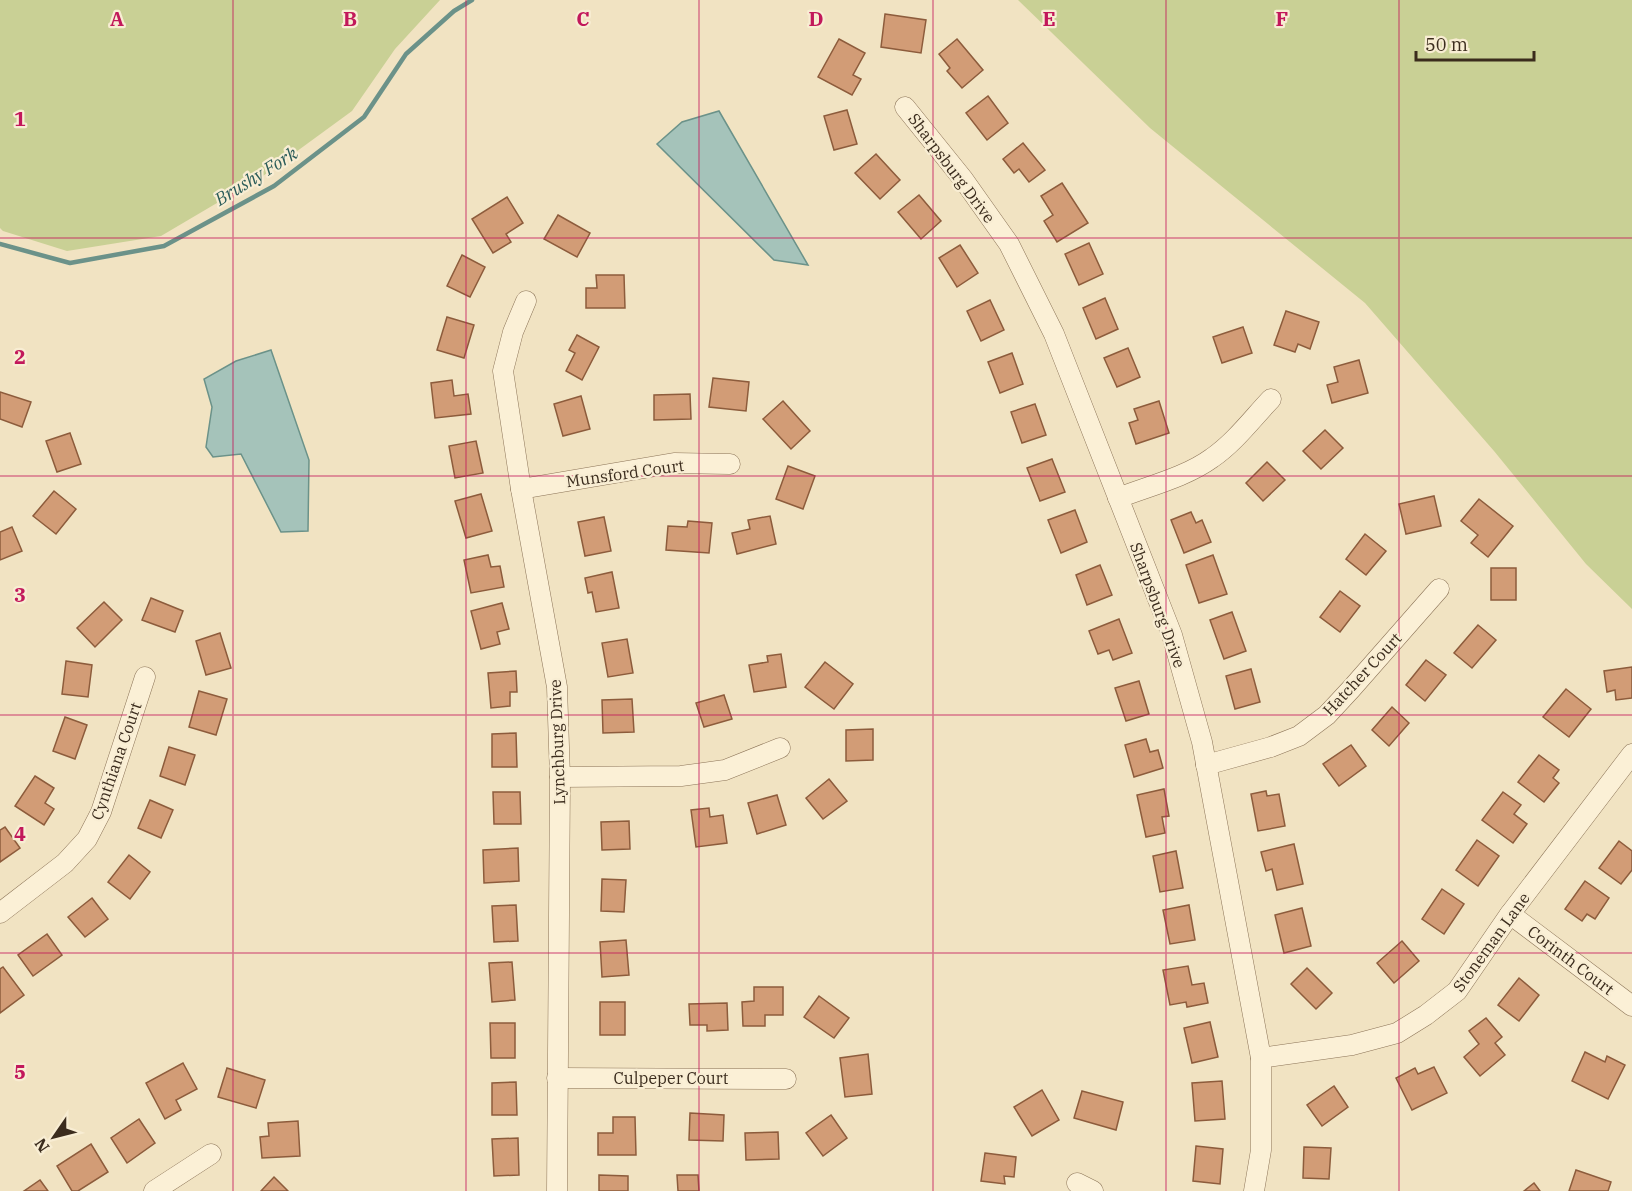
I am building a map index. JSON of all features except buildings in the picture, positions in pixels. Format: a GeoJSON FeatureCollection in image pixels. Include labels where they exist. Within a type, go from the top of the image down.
{"type":"FeatureCollection","features":[{"type":"Feature","properties":{"kind":"street","name":"Sharpsburg Drive"},"geometry":{"type":"LineString","coordinates":[[905,107],[963,179],[1009,244],[1054,334],[1172,635],[1202,742],[1261,1058],[1261,1150],[1254,1191]]}},
{"type":"Feature","properties":{"kind":"street","name":"Lynchburg Drive"},"geometry":{"type":"LineString","coordinates":[[526,301],[513,332],[503,371],[521,489],[557,687],[560,777],[557,1191]]}},
{"type":"Feature","properties":{"kind":"street"},"geometry":{"type":"LineString","coordinates":[[1118,498],[1185,473],[1212,459],[1271,399]]}},
{"type":"Feature","properties":{"kind":"street","name":"Munsford Court"},"geometry":{"type":"LineString","coordinates":[[521,489],[674,463],[730,464]]}},
{"type":"Feature","properties":{"kind":"street","name":"Hatcher Court"},"geometry":{"type":"LineString","coordinates":[[1206,765],[1271,747],[1299,736],[1327,714],[1439,589]]}},
{"type":"Feature","properties":{"kind":"street","name":"Cynthiana Court"},"geometry":{"type":"LineString","coordinates":[[0,913],[65,863],[87,839],[101,812],[145,677]]}},
{"type":"Feature","properties":{"kind":"street"},"geometry":{"type":"LineString","coordinates":[[560,777],[681,776],[725,770],[780,748]]}},
{"type":"Feature","properties":{"kind":"street","name":"Stoneman Lane"},"geometry":{"type":"LineString","coordinates":[[1261,1058],[1352,1045],[1397,1033],[1426,1015],[1457,991],[1510,914],[1632,754]]}},
{"type":"Feature","properties":{"kind":"street","name":"Corinth Court"},"geometry":{"type":"LineString","coordinates":[[1510,914],[1632,1006]]}},
{"type":"Feature","properties":{"kind":"street","name":"Culpeper Court"},"geometry":{"type":"LineString","coordinates":[[557,1078],[786,1079]]}},
{"type":"Feature","properties":{"kind":"street"},"geometry":{"type":"LineString","coordinates":[[154,1191],[211,1154]]}},
{"type":"Feature","properties":{"kind":"green space"},"geometry":{"type":"Polygon","coordinates":[[[0,0],[440,0],[395,49],[352,111],[263,176],[161,236],[67,251],[3,231],[0,228],[0,0]]]}},
{"type":"Feature","properties":{"kind":"green space"},"geometry":{"type":"Polygon","coordinates":[[[1018,0],[1632,0],[1632,609],[1586,564],[1494,451],[1365,303],[1150,128],[1018,0]]]}},
{"type":"Feature","properties":{"kind":"water"},"geometry":{"type":"Polygon","coordinates":[[[719,111],[808,265],[774,260],[657,144],[682,122],[719,111]]]}},
{"type":"Feature","properties":{"kind":"water"},"geometry":{"type":"Polygon","coordinates":[[[271,350],[309,460],[308,531],[281,532],[241,454],[213,457],[206,447],[212,407],[204,379],[236,361],[271,350]]]}},
{"type":"Feature","properties":{"kind":"waterway","name":"Brushy Fork"},"geometry":{"type":"LineString","coordinates":[[0,244],[70,263],[164,246],[274,186],[364,117],[406,54],[454,11],[472,0]]}}]}
